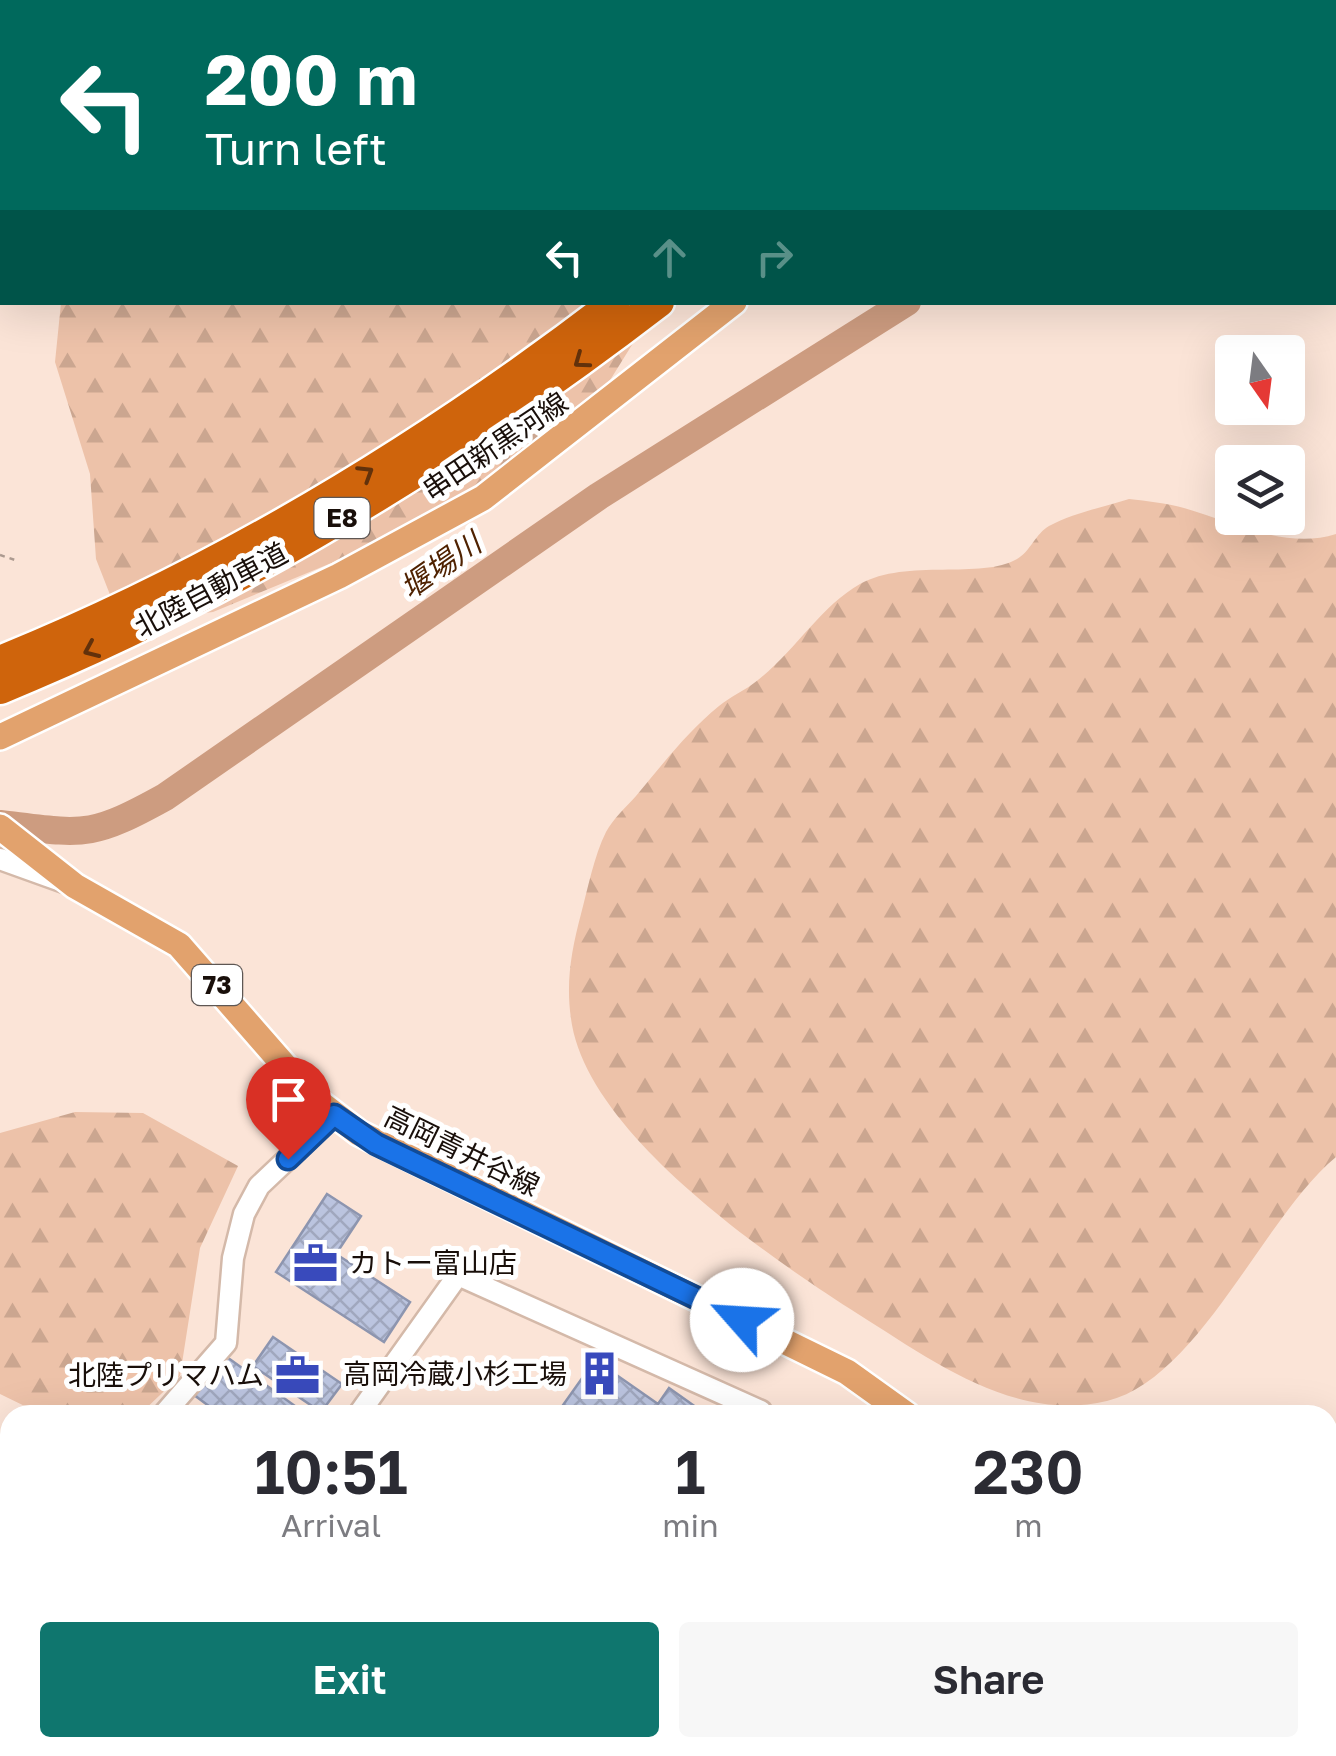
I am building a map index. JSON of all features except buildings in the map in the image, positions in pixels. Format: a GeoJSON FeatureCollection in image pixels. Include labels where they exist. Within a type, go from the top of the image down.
{"type":"FeatureCollection","features":[{"type":"Feature","properties":{"kind":"highway","name":"北陸自動車道"},"geometry":{"type":"LineString","coordinates":[[0,661],[109,613],[272,529],[432,432],[611,305]]}},
{"type":"Feature","properties":{"kind":"highway","name":"北陸自動車道"},"geometry":{"type":"LineString","coordinates":[[0,689],[206,595],[368,503],[500,418],[655,305]]}},
{"type":"Feature","properties":{"kind":"main road","name":"串田新黒河線"},"geometry":{"type":"LineString","coordinates":[[0,737],[339,576],[482,498],[730,305]]}},
{"type":"Feature","properties":{"kind":"main road","name":"高岡青井谷線"},"geometry":{"type":"LineString","coordinates":[[0,827],[75,886],[179,945],[312,1097],[376,1144],[847,1372],[893,1405]]}},
{"type":"Feature","properties":{"kind":"street"},"geometry":{"type":"LineString","coordinates":[[0,859],[75,886]]}},
{"type":"Feature","properties":{"kind":"street"},"geometry":{"type":"LineString","coordinates":[[172,1405],[226,1342],[233,1258],[244,1214],[259,1186],[334,1115]]}},
{"type":"Feature","properties":{"kind":"street"},"geometry":{"type":"LineString","coordinates":[[365,1405],[458,1275],[749,1405]]}},
{"type":"Feature","properties":{"kind":"path"},"geometry":{"type":"LineString","coordinates":[[0,555],[15,560]]}},
{"type":"Feature","properties":{"kind":"green space"},"geometry":{"type":"Polygon","coordinates":[[[61,305],[657,305],[594,406],[450,514],[213,612],[156,619],[116,610],[96,559],[90,474],[55,362],[61,305]]]}},
{"type":"Feature","properties":{"kind":"green space"},"geometry":{"type":"Polygon","coordinates":[[[1129,499],[1177,506],[1215,519],[1215,535],[1298,539],[1336,534],[1336,1157],[1309,1184],[1201,1330],[1171,1362],[1140,1387],[1107,1401],[1080,1405],[1008,1396],[945,1368],[820,1289],[733,1226],[647,1150],[612,1109],[586,1067],[572,1025],[569,996],[577,928],[606,832],[696,727],[753,684],[833,604],[860,584],[899,572],[1002,565],[1022,556],[1049,526],[1129,499]]]}},
{"type":"Feature","properties":{"kind":"green space"},"geometry":{"type":"Polygon","coordinates":[[[75,1112],[143,1113],[238,1166],[200,1248],[180,1376],[150,1405],[23,1405],[0,1394],[0,1133],[75,1112]]]}},
{"type":"Feature","properties":{"kind":"waterway","name":"堰場川"},"geometry":{"type":"LineString","coordinates":[[0,824],[86,830],[119,820],[165,797],[599,496],[902,305]]}},
{"type":"Feature","properties":{"kind":"place","name":"カトー富山店"},"geometry":{"type":"Point","coordinates":[316,1263]}},
{"type":"Feature","properties":{"kind":"place","name":"高岡冷蔵小杉工場"},"geometry":{"type":"Point","coordinates":[600,1374]}},
{"type":"Feature","properties":{"kind":"place","name":"北陸プリマハム"},"geometry":{"type":"Point","coordinates":[297,1375]}},
{"type":"Feature","properties":{"kind":"route"},"geometry":{"type":"LineString","coordinates":[[288,1159],[334,1115],[376,1144],[742,1320]]}}]}
